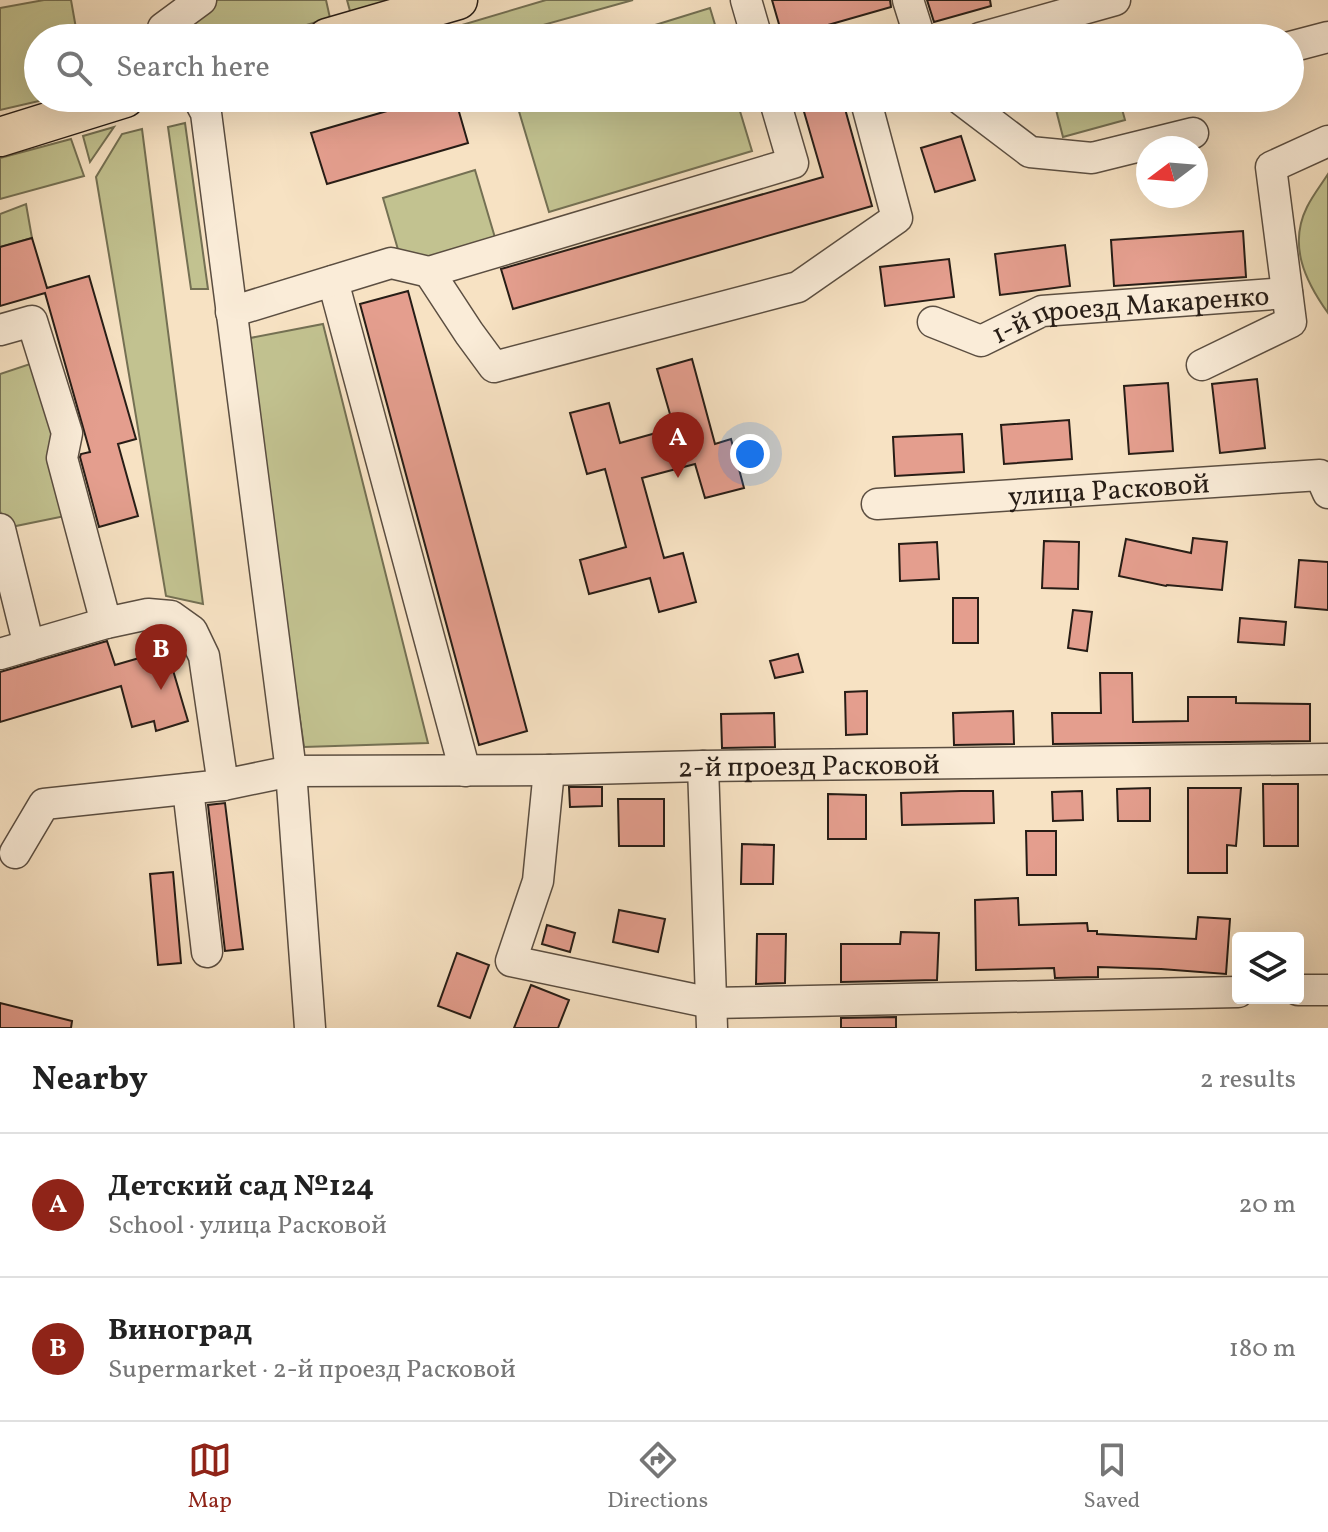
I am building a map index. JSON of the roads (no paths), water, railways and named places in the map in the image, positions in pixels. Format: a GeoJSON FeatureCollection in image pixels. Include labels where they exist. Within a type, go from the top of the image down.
{"type":"FeatureCollection","features":[{"type":"Feature","properties":{"kind":"main road"},"geometry":{"type":"LineString","coordinates":[[375,24],[458,0]]}},
{"type":"Feature","properties":{"kind":"main road"},"geometry":{"type":"LineString","coordinates":[[0,137],[80,112]]}},
{"type":"Feature","properties":{"kind":"street"},"geometry":{"type":"LineString","coordinates":[[168,24],[201,0]]}},
{"type":"Feature","properties":{"kind":"street"},"geometry":{"type":"LineString","coordinates":[[746,0],[753,24]]}},
{"type":"Feature","properties":{"kind":"street"},"geometry":{"type":"LineString","coordinates":[[908,0],[916,24]]}},
{"type":"Feature","properties":{"kind":"street"},"geometry":{"type":"LineString","coordinates":[[1030,24],[1115,0]]}},
{"type":"Feature","properties":{"kind":"street"},"geometry":{"type":"LineString","coordinates":[[1304,43],[1328,37]]}},
{"type":"Feature","properties":{"kind":"street"},"geometry":{"type":"LineString","coordinates":[[205,112],[291,771],[310,1028]]}},
{"type":"Feature","properties":{"kind":"street"},"geometry":{"type":"LineString","coordinates":[[231,312],[391,263],[429,272],[793,163],[778,112]]}},
{"type":"Feature","properties":{"kind":"street"},"geometry":{"type":"LineString","coordinates":[[429,272],[494,367],[798,287],[897,218],[869,112]]}},
{"type":"Feature","properties":{"kind":"street"},"geometry":{"type":"LineString","coordinates":[[977,112],[1030,152],[1092,158],[1193,133]]}},
{"type":"Feature","properties":{"kind":"street"},"geometry":{"type":"LineString","coordinates":[[1202,365],[1291,322],[1271,167],[1328,141]]}},
{"type":"Feature","properties":{"kind":"street"},"geometry":{"type":"LineString","coordinates":[[333,281],[465,771]]}},
{"type":"Feature","properties":{"kind":"street","name":"1-й проезд Макаренко"},"geometry":{"type":"LineString","coordinates":[[933,322],[981,341],[1042,311],[1287,293]]}},
{"type":"Feature","properties":{"kind":"street"},"geometry":{"type":"LineString","coordinates":[[0,330],[32,321],[67,433],[62,458],[106,623]]}},
{"type":"Feature","properties":{"kind":"street","name":"улица Расковой"},"geometry":{"type":"LineString","coordinates":[[877,504],[1320,475],[1328,493]]}},
{"type":"Feature","properties":{"kind":"street"},"geometry":{"type":"LineString","coordinates":[[0,529],[14,650],[148,614],[171,616],[192,631],[204,656],[223,785]]}},
{"type":"Feature","properties":{"kind":"street"},"geometry":{"type":"LineString","coordinates":[[1328,757],[1328,766]]}},
{"type":"Feature","properties":{"kind":"street","name":"2-й проезд Расковой"},"geometry":{"type":"LineString","coordinates":[[15,853],[44,804],[223,785],[291,771],[549,770],[1328,757]]}},
{"type":"Feature","properties":{"kind":"street"},"geometry":{"type":"LineString","coordinates":[[703,766],[712,1016]]}},
{"type":"Feature","properties":{"kind":"street"},"geometry":{"type":"LineString","coordinates":[[549,770],[538,881],[511,961],[712,1016],[1232,992]]}},
{"type":"Feature","properties":{"kind":"street"},"geometry":{"type":"LineString","coordinates":[[188,789],[207,952]]}},
{"type":"Feature","properties":{"kind":"street"},"geometry":{"type":"LineString","coordinates":[[1304,990],[1328,990]]}},
{"type":"Feature","properties":{"kind":"place","name":"Детский сад №124"},"geometry":{"type":"Point","coordinates":[678,478]}},
{"type":"Feature","properties":{"kind":"place","name":"Виноград"},"geometry":{"type":"Point","coordinates":[161,690]}}]}
